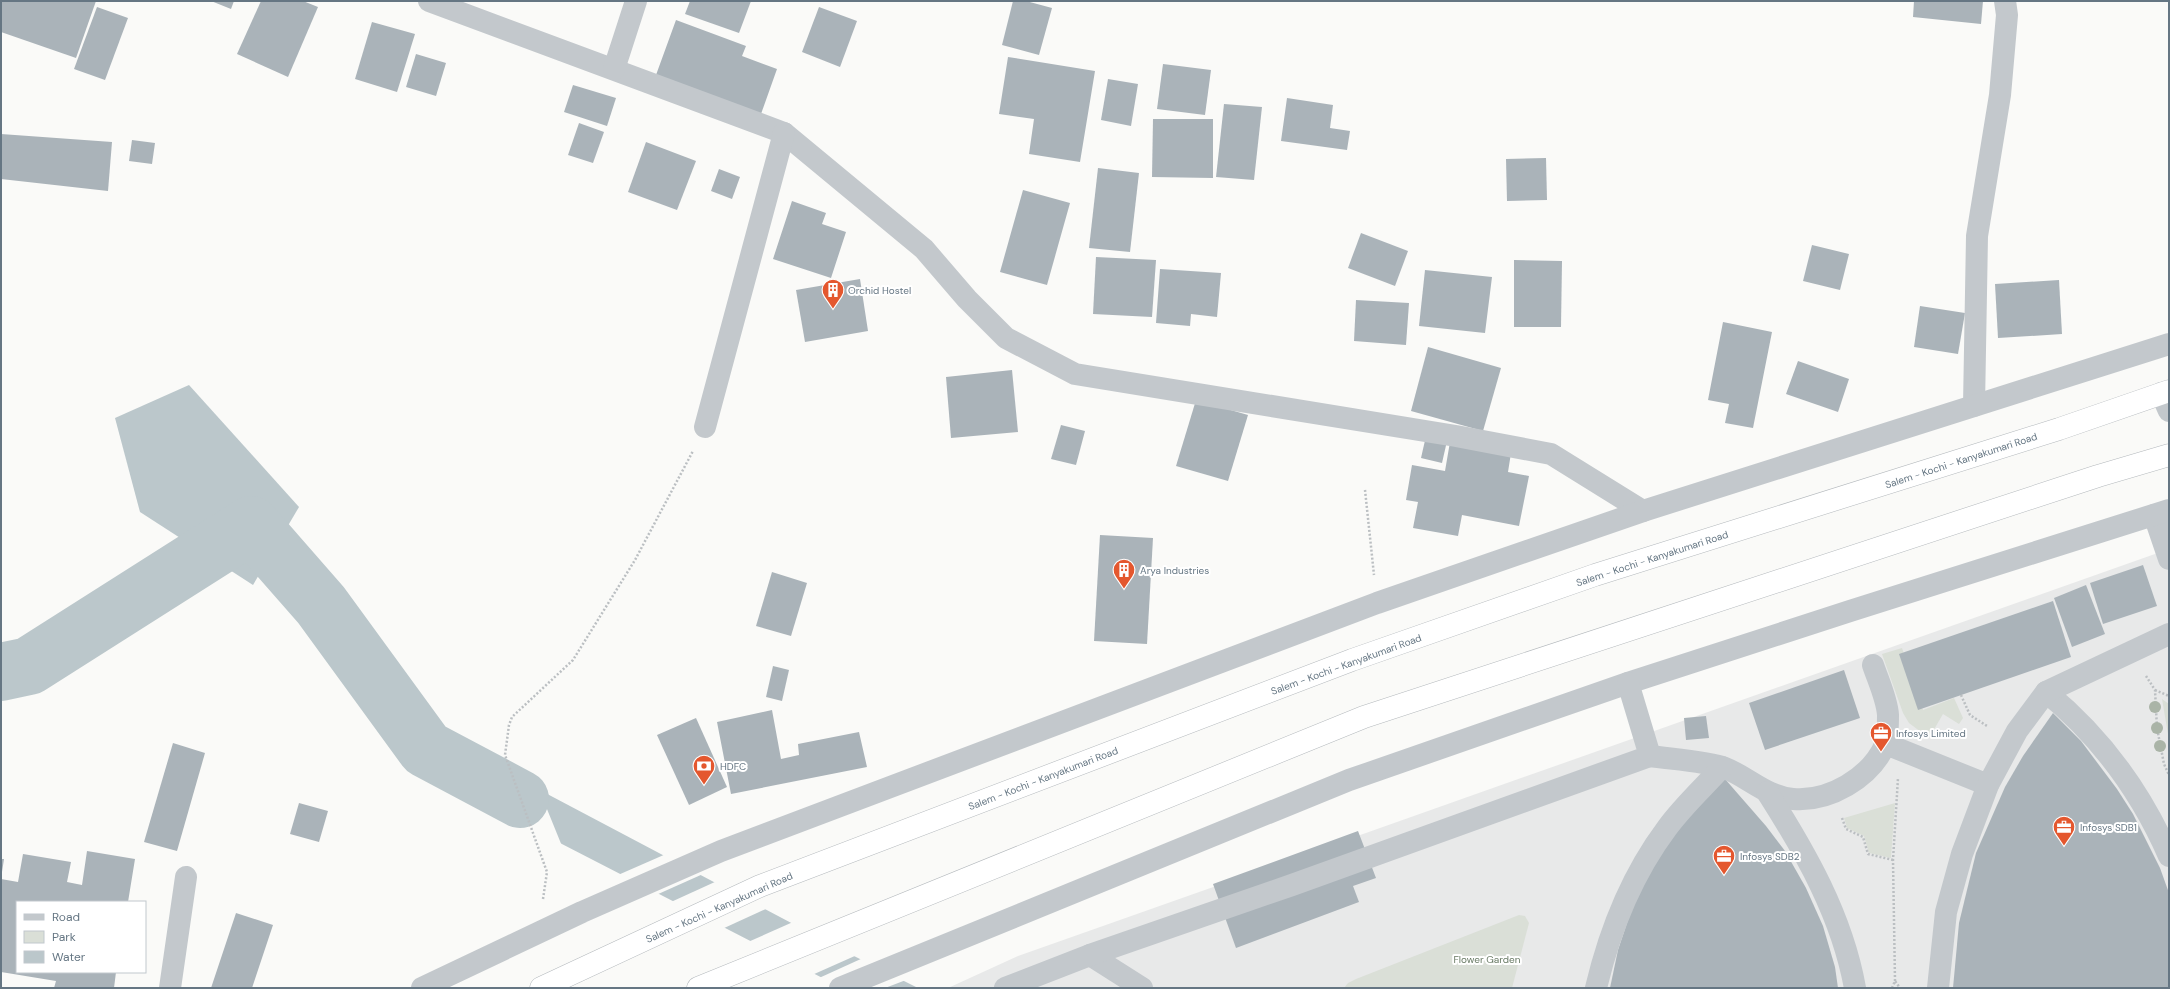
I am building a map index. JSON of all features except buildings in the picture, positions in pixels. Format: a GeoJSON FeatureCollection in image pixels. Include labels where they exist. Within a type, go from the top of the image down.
{"type":"FeatureCollection","features":[{"type":"Feature","properties":{"kind":"highway","name":"Salem - Kochi - Kanyakumari Road"},"geometry":{"type":"LineString","coordinates":[[541,988],[760,886],[1352,660],[1595,575],[2059,429],[2166,398]]}},
{"type":"Feature","properties":{"kind":"highway"},"geometry":{"type":"LineString","coordinates":[[698,988],[1364,717],[2098,476],[2169,455]]}},
{"type":"Feature","properties":{"kind":"street"},"geometry":{"type":"LineString","coordinates":[[429,1],[784,133],[924,249],[966,299],[1006,338],[1075,374],[1456,436],[1551,454],[1643,511]]}},
{"type":"Feature","properties":{"kind":"street"},"geometry":{"type":"LineString","coordinates":[[614,69],[636,1]]}},
{"type":"Feature","properties":{"kind":"street"},"geometry":{"type":"LineString","coordinates":[[1974,406],[1977,236],[2000,95],[2007,15],[2005,1]]}},
{"type":"Feature","properties":{"kind":"street"},"geometry":{"type":"LineString","coordinates":[[705,427],[784,133]]}},
{"type":"Feature","properties":{"kind":"street"},"geometry":{"type":"LineString","coordinates":[[422,988],[582,912],[720,851],[1377,603],[1643,511],[2169,344]]}},
{"type":"Feature","properties":{"kind":"street"},"geometry":{"type":"LineString","coordinates":[[840,988],[1349,780],[1628,683],[2162,512],[2169,559]]}},
{"type":"Feature","properties":{"kind":"street"},"geometry":{"type":"LineString","coordinates":[[1938,988],[1946,912],[1962,854],[1988,785],[2017,731],[2046,692],[2169,634]]}},
{"type":"Feature","properties":{"kind":"street"},"geometry":{"type":"LineString","coordinates":[[1873,665],[1888,714],[1892,747]]}},
{"type":"Feature","properties":{"kind":"street"},"geometry":{"type":"LineString","coordinates":[[1628,683],[1650,756]]}},
{"type":"Feature","properties":{"kind":"street"},"geometry":{"type":"LineString","coordinates":[[2046,692],[2073,715],[2112,760],[2146,809],[2169,856]]}},
{"type":"Feature","properties":{"kind":"street"},"geometry":{"type":"LineString","coordinates":[[1892,747],[1988,785]]}},
{"type":"Feature","properties":{"kind":"street"},"geometry":{"type":"LineString","coordinates":[[1007,987],[1090,955],[1650,756],[1722,767],[1743,775],[1767,792],[1793,799],[1815,798],[1835,793],[1850,784],[1892,747]]}},
{"type":"Feature","properties":{"kind":"street"},"geometry":{"type":"LineString","coordinates":[[1596,988],[1605,951],[1620,907],[1641,865],[1667,827],[1722,767]]}},
{"type":"Feature","properties":{"kind":"street"},"geometry":{"type":"LineString","coordinates":[[1767,792],[1823,887],[1839,925],[1851,966],[1855,988]]}},
{"type":"Feature","properties":{"kind":"street"},"geometry":{"type":"LineString","coordinates":[[170,988],[186,877]]}},
{"type":"Feature","properties":{"kind":"street"},"geometry":{"type":"LineString","coordinates":[[1090,955],[1142,988]]}},
{"type":"Feature","properties":{"kind":"path"},"geometry":{"type":"LineString","coordinates":[[542,902],[547,872],[505,755],[509,725],[512,717],[573,660],[634,560],[705,427]]}},
{"type":"Feature","properties":{"kind":"path"},"geometry":{"type":"LineString","coordinates":[[1365,490],[1377,603]]}},
{"type":"Feature","properties":{"kind":"path"},"geometry":{"type":"LineString","coordinates":[[2169,696],[2155,690],[2157,728],[2164,764],[2169,775]]}},
{"type":"Feature","properties":{"kind":"path"},"geometry":{"type":"LineString","coordinates":[[1961,695],[1970,715],[1990,728],[2017,731]]}},
{"type":"Feature","properties":{"kind":"path"},"geometry":{"type":"LineString","coordinates":[[1892,747],[1896,982],[1900,988]]}},
{"type":"Feature","properties":{"kind":"path"},"geometry":{"type":"LineString","coordinates":[[2164,764],[2169,763]]}},
{"type":"Feature","properties":{"kind":"path"},"geometry":{"type":"LineString","coordinates":[[1835,793],[1846,829],[1863,837],[1868,854],[1893,860]]}},
{"type":"Feature","properties":{"kind":"path"},"geometry":{"type":"LineString","coordinates":[[1892,988],[1896,982]]}},
{"type":"Feature","properties":{"kind":"shaded area","name":"Infosys Limited"},"geometry":{"type":"Polygon","coordinates":[[[2169,549],[2169,988],[948,988],[1018,956],[2169,549]]]}},
{"type":"Feature","properties":{"kind":"green space"},"geometry":{"type":"Polygon","coordinates":[[[1902,648],[1923,710],[1954,698],[1963,718],[1959,724],[1943,714],[1929,738],[1909,723],[1903,713],[1882,654],[1902,648]]]}},
{"type":"Feature","properties":{"kind":"green space"},"geometry":{"type":"Polygon","coordinates":[[[2162,699],[2169,704],[2169,740],[2162,699]]]}},
{"type":"Feature","properties":{"kind":"green space"},"geometry":{"type":"Polygon","coordinates":[[[1895,803],[1891,858],[1869,853],[1864,836],[1847,828],[1844,818],[1895,803]]]}},
{"type":"Feature","properties":{"kind":"green space","name":"Flower Garden"},"geometry":{"type":"Polygon","coordinates":[[[1519,915],[1525,916],[1529,923],[1512,988],[1344,988],[1348,983],[1356,979],[1519,915]]]}},
{"type":"Feature","properties":{"kind":"water"},"geometry":{"type":"Polygon","coordinates":[[[189,385],[299,507],[253,585],[140,512],[115,418],[189,385]]]}},
{"type":"Feature","properties":{"kind":"water"},"geometry":{"type":"Polygon","coordinates":[[[449,742],[850,954],[918,988],[842,988],[449,786],[449,742]]]}},
{"type":"Feature","properties":{"kind":"pier"},"geometry":{"type":"Polygon","coordinates":[[[484,758],[538,787],[562,846],[507,818],[484,758]]]}},
{"type":"Feature","properties":{"kind":"pier"},"geometry":{"type":"Polygon","coordinates":[[[666,854],[703,874],[656,895],[618,875],[666,854]]]}},
{"type":"Feature","properties":{"kind":"pier"},"geometry":{"type":"Polygon","coordinates":[[[717,881],[768,908],[722,929],[671,902],[717,881]]]}},
{"type":"Feature","properties":{"kind":"pier"},"geometry":{"type":"Polygon","coordinates":[[[793,922],[857,955],[812,975],[748,942],[793,922]]]}},
{"type":"Feature","properties":{"kind":"pier"},"geometry":{"type":"Polygon","coordinates":[[[863,958],[906,980],[885,988],[838,988],[819,978],[863,958]]]}},
{"type":"Feature","properties":{"kind":"waterway"},"geometry":{"type":"LineString","coordinates":[[1,672],[29,666],[251,525],[321,605],[426,749],[520,799]]}},
{"type":"Feature","properties":{"kind":"place","name":"Orchid Hostel"},"geometry":{"type":"Point","coordinates":[833,310]}},
{"type":"Feature","properties":{"kind":"place","name":"Arya Industries"},"geometry":{"type":"Point","coordinates":[1124,590]}},
{"type":"Feature","properties":{"kind":"place","name":"Infosys Limited"},"geometry":{"type":"Point","coordinates":[1881,752]}},
{"type":"Feature","properties":{"kind":"place","name":"HDFC"},"geometry":{"type":"Point","coordinates":[704,786]}},
{"type":"Feature","properties":{"kind":"place","name":"Infosys SDB1"},"geometry":{"type":"Point","coordinates":[2064,846]}},
{"type":"Feature","properties":{"kind":"place","name":"Infosys SDB2"},"geometry":{"type":"Point","coordinates":[1724,876]}}]}
